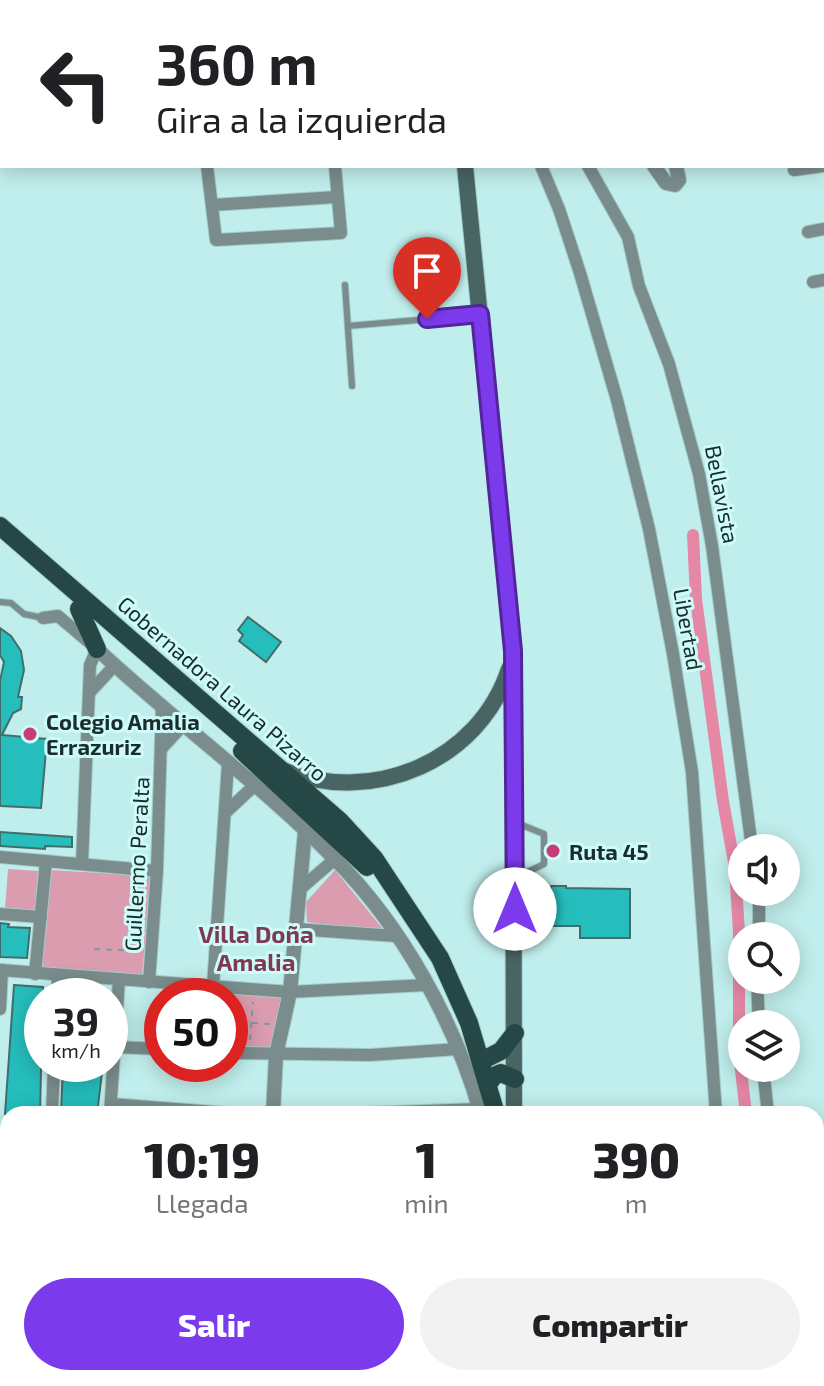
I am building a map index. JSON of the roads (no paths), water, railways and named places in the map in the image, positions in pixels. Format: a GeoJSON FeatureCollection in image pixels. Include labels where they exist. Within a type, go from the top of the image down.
{"type":"FeatureCollection","features":[{"type":"Feature","properties":{"kind":"main road"},"geometry":{"type":"LineString","coordinates":[[465,168],[513,651],[514,1106]]}},
{"type":"Feature","properties":{"kind":"main road","name":"Gobernadora Laura Pizarro"},"geometry":{"type":"LineString","coordinates":[[0,526],[283,770],[340,821],[374,858],[451,977],[488,1084],[486,1106]]}},
{"type":"Feature","properties":{"kind":"main road","name":"Gobernadora Laura Pizarro"},"geometry":{"type":"LineString","coordinates":[[0,541],[227,737],[400,900]]}},
{"type":"Feature","properties":{"kind":"main road"},"geometry":{"type":"LineString","coordinates":[[79,609],[97,649]]}},
{"type":"Feature","properties":{"kind":"main road"},"geometry":{"type":"LineString","coordinates":[[227,737],[283,770],[310,779],[344,784],[394,778],[426,765],[456,746],[491,708],[506,679],[513,651]]}},
{"type":"Feature","properties":{"kind":"main road"},"geometry":{"type":"LineString","coordinates":[[491,708],[514,715]]}},
{"type":"Feature","properties":{"kind":"main road"},"geometry":{"type":"LineString","coordinates":[[481,1061],[501,1051],[515,1033]]}},
{"type":"Feature","properties":{"kind":"main road"},"geometry":{"type":"LineString","coordinates":[[488,1084],[501,1073],[515,1079]]}},
{"type":"Feature","properties":{"kind":"street"},"geometry":{"type":"LineString","coordinates":[[207,168],[216,240],[341,233],[335,168]]}},
{"type":"Feature","properties":{"kind":"street","name":"Libertad"},"geometry":{"type":"LineString","coordinates":[[542,168],[580,273],[617,400],[649,529],[668,624],[692,772],[715,1106]]}},
{"type":"Feature","properties":{"kind":"street","name":"Bellavista"},"geometry":{"type":"LineString","coordinates":[[589,168],[628,237],[639,286],[669,364],[699,474],[712,546],[750,834]]}},
{"type":"Feature","properties":{"kind":"street"},"geometry":{"type":"LineString","coordinates":[[655,168],[666,183],[675,185],[679,180],[676,168]]}},
{"type":"Feature","properties":{"kind":"street"},"geometry":{"type":"LineString","coordinates":[[794,170],[809,168]]}},
{"type":"Feature","properties":{"kind":"street"},"geometry":{"type":"LineString","coordinates":[[212,205],[337,197]]}},
{"type":"Feature","properties":{"kind":"street"},"geometry":{"type":"LineString","coordinates":[[808,232],[824,229]]}},
{"type":"Feature","properties":{"kind":"street"},"geometry":{"type":"LineString","coordinates":[[43,618],[58,616],[335,859],[396,936],[426,985],[483,1106]]}},
{"type":"Feature","properties":{"kind":"street"},"geometry":{"type":"LineString","coordinates":[[82,864],[90,665],[97,649]]}},
{"type":"Feature","properties":{"kind":"street"},"geometry":{"type":"LineString","coordinates":[[90,692],[115,665]]}},
{"type":"Feature","properties":{"kind":"street","name":"Guillermo Peralta"},"geometry":{"type":"LineString","coordinates":[[149,978],[157,871],[162,705]]}},
{"type":"Feature","properties":{"kind":"street","name":"Guillermo Peralta"},"geometry":{"type":"LineString","coordinates":[[162,748],[184,724]]}},
{"type":"Feature","properties":{"kind":"street"},"geometry":{"type":"LineString","coordinates":[[214,978],[228,763]]}},
{"type":"Feature","properties":{"kind":"street"},"geometry":{"type":"LineString","coordinates":[[225,813],[254,786]]}},
{"type":"Feature","properties":{"kind":"street"},"geometry":{"type":"LineString","coordinates":[[273,1106],[276,1055],[290,992],[305,831]]}},
{"type":"Feature","properties":{"kind":"street"},"geometry":{"type":"LineString","coordinates":[[0,857],[157,871]]}},
{"type":"Feature","properties":{"kind":"street"},"geometry":{"type":"LineString","coordinates":[[299,890],[335,859]]}},
{"type":"Feature","properties":{"kind":"street"},"geometry":{"type":"LineString","coordinates":[[35,974],[46,861]]}},
{"type":"Feature","properties":{"kind":"street"},"geometry":{"type":"LineString","coordinates":[[0,914],[41,917]]}},
{"type":"Feature","properties":{"kind":"street"},"geometry":{"type":"LineString","coordinates":[[296,929],[396,936]]}},
{"type":"Feature","properties":{"kind":"street"},"geometry":{"type":"LineString","coordinates":[[0,1009],[1,970],[88,978]]}},
{"type":"Feature","properties":{"kind":"street"},"geometry":{"type":"LineString","coordinates":[[248,989],[290,992],[426,985]]}},
{"type":"Feature","properties":{"kind":"street"},"geometry":{"type":"LineString","coordinates":[[248,1054],[370,1055],[458,1049]]}},
{"type":"Feature","properties":{"kind":"street"},"geometry":{"type":"LineString","coordinates":[[52,1106],[53,1082]]}},
{"type":"Feature","properties":{"kind":"street"},"geometry":{"type":"LineString","coordinates":[[110,1106],[112,1082]]}},
{"type":"Feature","properties":{"kind":"street"},"geometry":{"type":"LineString","coordinates":[[765,1082],[767,1106]]}},
{"type":"Feature","properties":{"kind":"lane"},"geometry":{"type":"LineString","coordinates":[[345,285],[352,386]]}},
{"type":"Feature","properties":{"kind":"lane"},"geometry":{"type":"LineString","coordinates":[[348,326],[480,314]]}},
{"type":"Feature","properties":{"kind":"lane"},"geometry":{"type":"LineString","coordinates":[[0,602],[11,603],[24,614],[43,618]]}},
{"type":"Feature","properties":{"kind":"lane"},"geometry":{"type":"LineString","coordinates":[[515,822],[544,834],[544,864],[515,878]]}},
{"type":"Feature","properties":{"kind":"waterway"},"geometry":{"type":"LineString","coordinates":[[693,535],[696,599],[735,868],[739,933],[739,1053],[745,1106]]}},
{"type":"Feature","properties":{"kind":"place","name":"Colegio Amalia Errazuriz"},"geometry":{"type":"Point","coordinates":[30,734]}},
{"type":"Feature","properties":{"kind":"place","name":"Ruta 45"},"geometry":{"type":"Point","coordinates":[553,851]}},
{"type":"Feature","properties":{"kind":"district","name":"Villa Doña Amalia"},"geometry":{"type":"Point","coordinates":[256,947]}}]}
